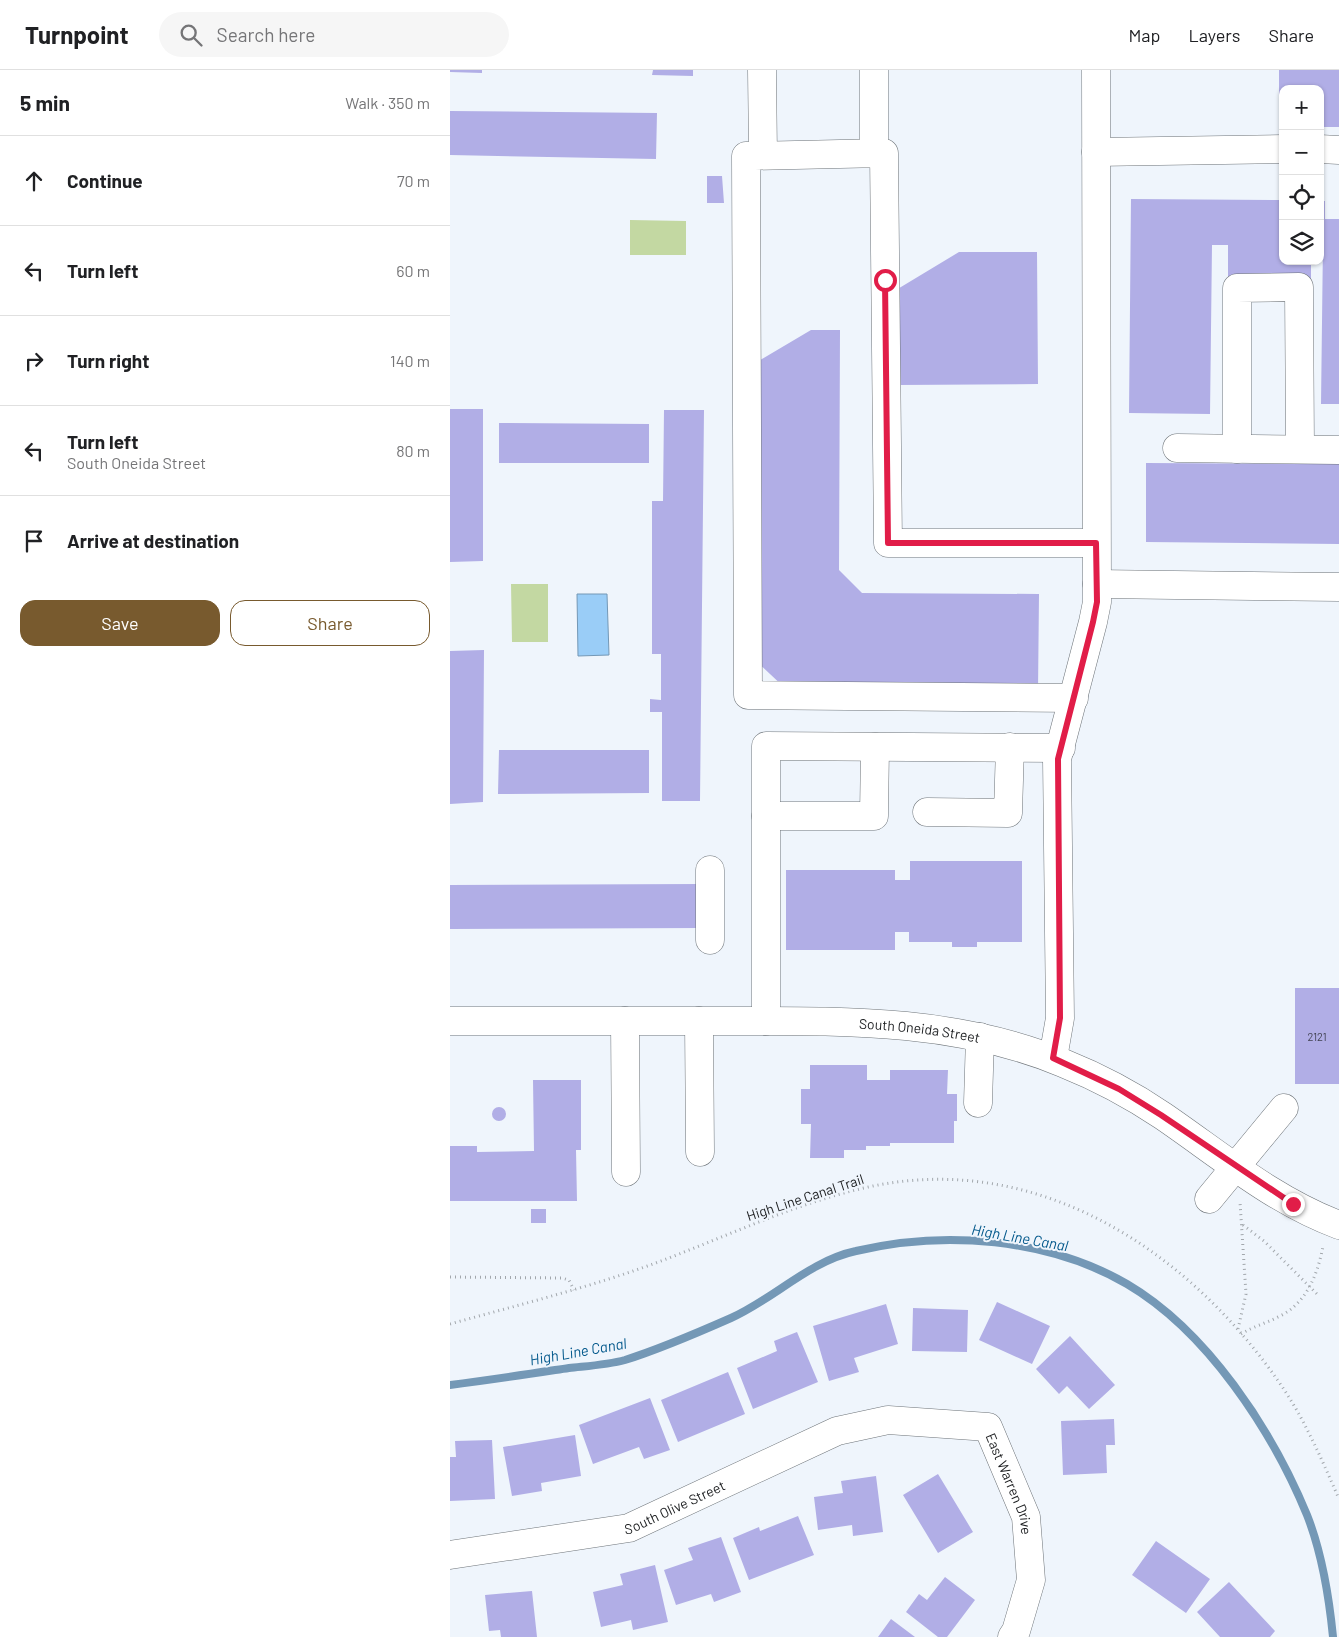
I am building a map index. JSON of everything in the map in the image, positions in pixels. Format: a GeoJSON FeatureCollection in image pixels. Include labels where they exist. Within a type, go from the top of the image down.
{"type":"FeatureCollection","features":[{"type":"Feature","properties":{"kind":"street"},"geometry":{"type":"LineString","coordinates":[[762,70],[763,155]]}},
{"type":"Feature","properties":{"kind":"street"},"geometry":{"type":"LineString","coordinates":[[874,70],[874,154]]}},
{"type":"Feature","properties":{"kind":"street"},"geometry":{"type":"LineString","coordinates":[[1053,1058],[1060,1018],[1058,759],[1093,622],[1097,584],[1096,70]]}},
{"type":"Feature","properties":{"kind":"street"},"geometry":{"type":"LineString","coordinates":[[1096,152],[1279,149]]}},
{"type":"Feature","properties":{"kind":"street"},"geometry":{"type":"LineString","coordinates":[[1324,149],[1339,150]]}},
{"type":"Feature","properties":{"kind":"street"},"geometry":{"type":"LineString","coordinates":[[1074,698],[748,695],[746,156],[884,153],[888,543],[1096,543]]}},
{"type":"Feature","properties":{"kind":"street"},"geometry":{"type":"LineString","coordinates":[[1237,449],[1237,288],[1299,287],[1300,449]]}},
{"type":"Feature","properties":{"kind":"street"},"geometry":{"type":"LineString","coordinates":[[1177,448],[1339,450]]}},
{"type":"Feature","properties":{"kind":"street"},"geometry":{"type":"LineString","coordinates":[[1097,584],[1339,587]]}},
{"type":"Feature","properties":{"kind":"street"},"geometry":{"type":"LineString","coordinates":[[766,1021],[766,746],[1061,748]]}},
{"type":"Feature","properties":{"kind":"street"},"geometry":{"type":"LineString","coordinates":[[766,816],[874,816],[875,747]]}},
{"type":"Feature","properties":{"kind":"street"},"geometry":{"type":"LineString","coordinates":[[927,812],[1008,813],[1010,748]]}},
{"type":"Feature","properties":{"kind":"street"},"geometry":{"type":"LineString","coordinates":[[710,870],[710,940]]}},
{"type":"Feature","properties":{"kind":"street","name":"South Oneida Street"},"geometry":{"type":"LineString","coordinates":[[450,1021],[878,1022],[926,1027],[980,1037],[1053,1058],[1119,1089],[1161,1115],[1274,1193],[1333,1223]]}},
{"type":"Feature","properties":{"kind":"street"},"geometry":{"type":"LineString","coordinates":[[625,1021],[626,1172]]}},
{"type":"Feature","properties":{"kind":"street"},"geometry":{"type":"LineString","coordinates":[[699,1021],[700,1152]]}},
{"type":"Feature","properties":{"kind":"street"},"geometry":{"type":"LineString","coordinates":[[978,1103],[980,1037]]}},
{"type":"Feature","properties":{"kind":"street"},"geometry":{"type":"LineString","coordinates":[[1209,1199],[1284,1108]]}},
{"type":"Feature","properties":{"kind":"street","name":"South Olive Street"},"geometry":{"type":"LineString","coordinates":[[450,1555],[629,1528],[837,1431],[888,1420]]}},
{"type":"Feature","properties":{"kind":"street","name":"East Warren Drive"},"geometry":{"type":"LineString","coordinates":[[888,1420],[988,1427],[1026,1518],[1031,1580],[1019,1635]]}},
{"type":"Feature","properties":{"kind":"path","name":"High Line Canal Trail"},"geometry":{"type":"LineString","coordinates":[[450,1324],[574,1290],[653,1264],[794,1209],[848,1192],[905,1182],[963,1181],[1002,1185],[1042,1195],[1113,1226],[1155,1252],[1175,1268],[1238,1330],[1282,1386],[1296,1410],[1339,1499]]}},
{"type":"Feature","properties":{"kind":"path"},"geometry":{"type":"LineString","coordinates":[[1241,1334],[1283,1315],[1310,1288],[1333,1223]]}},
{"type":"Feature","properties":{"kind":"path"},"geometry":{"type":"LineString","coordinates":[[1238,1330],[1246,1294],[1242,1260],[1244,1243],[1243,1225],[1264,1242],[1317,1294]]}},
{"type":"Feature","properties":{"kind":"path"},"geometry":{"type":"LineString","coordinates":[[450,1277],[562,1278],[569,1280],[574,1290]]}},
{"type":"Feature","properties":{"kind":"green space"},"geometry":{"type":"Polygon","coordinates":[[[630,220],[686,221],[686,255],[630,255],[630,220]]]}},
{"type":"Feature","properties":{"kind":"green space"},"geometry":{"type":"Polygon","coordinates":[[[511,584],[548,584],[548,642],[512,642],[511,584]]]}},
{"type":"Feature","properties":{"kind":"water"},"geometry":{"type":"Polygon","coordinates":[[[577,594],[607,594],[609,655],[578,656],[577,594]]]}},
{"type":"Feature","properties":{"kind":"building"},"geometry":{"type":"Polygon","coordinates":[[[450,70],[482,70],[482,73],[450,72],[450,70]]]}},
{"type":"Feature","properties":{"kind":"building"},"geometry":{"type":"Polygon","coordinates":[[[653,70],[693,70],[693,76],[652,75],[653,70]]]}},
{"type":"Feature","properties":{"kind":"building"},"geometry":{"type":"Polygon","coordinates":[[[1279,70],[1339,70],[1339,127],[1324,127],[1324,85],[1279,85],[1279,70]]]}},
{"type":"Feature","properties":{"kind":"building"},"geometry":{"type":"Polygon","coordinates":[[[450,111],[657,113],[656,159],[450,155],[450,111]]]}},
{"type":"Feature","properties":{"kind":"building"},"geometry":{"type":"Polygon","coordinates":[[[707,176],[722,176],[724,203],[707,203],[707,176]]]}},
{"type":"Feature","properties":{"kind":"building"},"geometry":{"type":"Polygon","coordinates":[[[1131,199],[1279,200],[1279,265],[1311,265],[1311,279],[1228,278],[1228,245],[1212,245],[1210,414],[1129,413],[1131,199]]]}},
{"type":"Feature","properties":{"kind":"building"},"geometry":{"type":"Polygon","coordinates":[[[1325,201],[1325,219],[1339,219],[1339,404],[1321,404],[1325,201]]]}},
{"type":"Feature","properties":{"kind":"building"},"geometry":{"type":"Polygon","coordinates":[[[959,252],[1037,252],[1038,384],[897,385],[896,290],[959,252]]]}},
{"type":"Feature","properties":{"kind":"building"},"geometry":{"type":"Polygon","coordinates":[[[811,330],[840,330],[839,570],[862,593],[1039,594],[1038,691],[786,689],[755,660],[757,362],[811,330]]]}},
{"type":"Feature","properties":{"kind":"building"},"geometry":{"type":"Polygon","coordinates":[[[450,409],[483,409],[483,561],[450,562],[450,409]]]}},
{"type":"Feature","properties":{"kind":"building"},"geometry":{"type":"Polygon","coordinates":[[[664,410],[704,410],[700,801],[662,801],[662,712],[650,712],[650,699],[661,700],[661,654],[652,654],[652,501],[663,501],[664,410]]]}},
{"type":"Feature","properties":{"kind":"building"},"geometry":{"type":"Polygon","coordinates":[[[499,423],[649,424],[649,463],[499,463],[499,423]]]}},
{"type":"Feature","properties":{"kind":"building"},"geometry":{"type":"Polygon","coordinates":[[[1146,463],[1339,464],[1339,544],[1146,542],[1146,463]]]}},
{"type":"Feature","properties":{"kind":"building"},"geometry":{"type":"Polygon","coordinates":[[[484,650],[483,802],[450,804],[450,651],[484,650]]]}},
{"type":"Feature","properties":{"kind":"building"},"geometry":{"type":"Polygon","coordinates":[[[499,750],[649,750],[649,793],[498,794],[499,750]]]}},
{"type":"Feature","properties":{"kind":"building"},"geometry":{"type":"Polygon","coordinates":[[[910,861],[1022,861],[1022,942],[977,942],[977,947],[952,947],[952,942],[909,942],[909,932],[895,932],[895,950],[786,950],[786,870],[895,870],[895,880],[910,880],[910,861]]]}},
{"type":"Feature","properties":{"kind":"building"},"geometry":{"type":"Polygon","coordinates":[[[701,884],[701,928],[450,929],[450,885],[701,884]]]}},
{"type":"Feature","properties":{"kind":"building"},"geometry":{"type":"Polygon","coordinates":[[[1295,988],[1339,988],[1339,1084],[1295,1084],[1295,988]]]}},
{"type":"Feature","properties":{"kind":"building"},"geometry":{"type":"Polygon","coordinates":[[[810,1065],[867,1065],[867,1080],[890,1080],[890,1070],[948,1070],[947,1094],[957,1094],[957,1121],[954,1121],[954,1143],[890,1143],[890,1146],[866,1146],[866,1150],[844,1150],[844,1158],[810,1158],[811,1124],[801,1124],[801,1089],[810,1089],[810,1065]]]}},
{"type":"Feature","properties":{"kind":"building"},"geometry":{"type":"Polygon","coordinates":[[[533,1080],[581,1080],[581,1150],[576,1150],[577,1201],[450,1201],[450,1146],[477,1146],[477,1152],[534,1151],[533,1080]]]}},
{"type":"Feature","properties":{"kind":"building"},"geometry":{"type":"Polygon","coordinates":[[[499,1107],[504,1109],[506,1114],[504,1119],[499,1121],[494,1119],[492,1114],[494,1109],[499,1107]]]}},
{"type":"Feature","properties":{"kind":"building"},"geometry":{"type":"Polygon","coordinates":[[[531,1209],[546,1209],[546,1223],[531,1223],[531,1209]]]}},
{"type":"Feature","properties":{"kind":"building"},"geometry":{"type":"Polygon","coordinates":[[[997,1302],[1050,1326],[1032,1364],[979,1340],[997,1302]]]}},
{"type":"Feature","properties":{"kind":"building"},"geometry":{"type":"Polygon","coordinates":[[[886,1304],[898,1344],[854,1358],[859,1372],[829,1381],[813,1326],[886,1304]]]}},
{"type":"Feature","properties":{"kind":"building"},"geometry":{"type":"Polygon","coordinates":[[[913,1308],[968,1310],[967,1352],[912,1351],[913,1308]]]}},
{"type":"Feature","properties":{"kind":"building"},"geometry":{"type":"Polygon","coordinates":[[[797,1332],[818,1382],[753,1409],[737,1368],[777,1351],[774,1341],[797,1332]]]}},
{"type":"Feature","properties":{"kind":"building"},"geometry":{"type":"Polygon","coordinates":[[[1070,1336],[1115,1385],[1089,1409],[1067,1386],[1059,1394],[1036,1369],[1070,1336]]]}},
{"type":"Feature","properties":{"kind":"building"},"geometry":{"type":"Polygon","coordinates":[[[728,1372],[745,1414],[678,1442],[661,1400],[728,1372]]]}},
{"type":"Feature","properties":{"kind":"building"},"geometry":{"type":"Polygon","coordinates":[[[650,1398],[670,1450],[644,1459],[639,1447],[593,1464],[579,1425],[650,1398]]]}},
{"type":"Feature","properties":{"kind":"building"},"geometry":{"type":"Polygon","coordinates":[[[1114,1419],[1115,1445],[1106,1445],[1107,1473],[1063,1475],[1061,1421],[1114,1419]]]}},
{"type":"Feature","properties":{"kind":"building"},"geometry":{"type":"Polygon","coordinates":[[[575,1435],[581,1476],[541,1483],[542,1491],[512,1496],[503,1447],[575,1435]]]}},
{"type":"Feature","properties":{"kind":"building"},"geometry":{"type":"Polygon","coordinates":[[[492,1440],[495,1499],[450,1501],[450,1457],[456,1457],[455,1441],[492,1440]]]}},
{"type":"Feature","properties":{"kind":"building"},"geometry":{"type":"Polygon","coordinates":[[[938,1474],[973,1532],[938,1553],[903,1495],[938,1474]]]}},
{"type":"Feature","properties":{"kind":"building"},"geometry":{"type":"Polygon","coordinates":[[[876,1476],[883,1532],[853,1536],[852,1525],[818,1530],[814,1497],[843,1493],[841,1481],[876,1476]]]}},
{"type":"Feature","properties":{"kind":"building"},"geometry":{"type":"Polygon","coordinates":[[[798,1516],[814,1555],[749,1580],[733,1538],[759,1527],[760,1531],[798,1516]]]}},
{"type":"Feature","properties":{"kind":"building"},"geometry":{"type":"Polygon","coordinates":[[[721,1537],[741,1592],[714,1602],[711,1594],[676,1605],[664,1570],[693,1560],[688,1548],[721,1537]]]}},
{"type":"Feature","properties":{"kind":"building"},"geometry":{"type":"Polygon","coordinates":[[[1156,1541],[1210,1579],[1186,1613],[1132,1575],[1156,1541]]]}},
{"type":"Feature","properties":{"kind":"building"},"geometry":{"type":"Polygon","coordinates":[[[655,1565],[668,1622],[633,1630],[631,1620],[601,1627],[593,1592],[623,1585],[620,1574],[655,1565]]]}},
{"type":"Feature","properties":{"kind":"building"},"geometry":{"type":"Polygon","coordinates":[[[945,1577],[975,1600],[947,1637],[938,1637],[906,1612],[919,1594],[927,1600],[945,1577]]]}},
{"type":"Feature","properties":{"kind":"building"},"geometry":{"type":"Polygon","coordinates":[[[1229,1582],[1275,1631],[1270,1637],[1220,1637],[1197,1612],[1229,1582]]]}},
{"type":"Feature","properties":{"kind":"building"},"geometry":{"type":"Polygon","coordinates":[[[532,1591],[537,1637],[501,1637],[500,1630],[489,1631],[485,1595],[532,1591]]]}},
{"type":"Feature","properties":{"kind":"building"},"geometry":{"type":"Polygon","coordinates":[[[891,1619],[915,1637],[878,1637],[891,1619]]]}},
{"type":"Feature","properties":{"kind":"waterway","name":"High Line Canal"},"geometry":{"type":"LineString","coordinates":[[450,1385],[604,1364],[638,1356],[731,1318],[823,1263],[856,1251],[924,1241],[960,1240],[995,1242],[1064,1256],[1127,1284],[1156,1304],[1184,1328],[1210,1355],[1234,1385],[1256,1417],[1275,1450],[1307,1515],[1317,1544],[1324,1575],[1333,1637]]}},
{"type":"Feature","properties":{"kind":"route"},"geometry":{"type":"LineString","coordinates":[[885,280],[888,543],[1096,543],[1097,602],[1058,759],[1060,1018],[1053,1058],[1119,1089],[1161,1115],[1260,1184],[1293,1204]]}}]}
